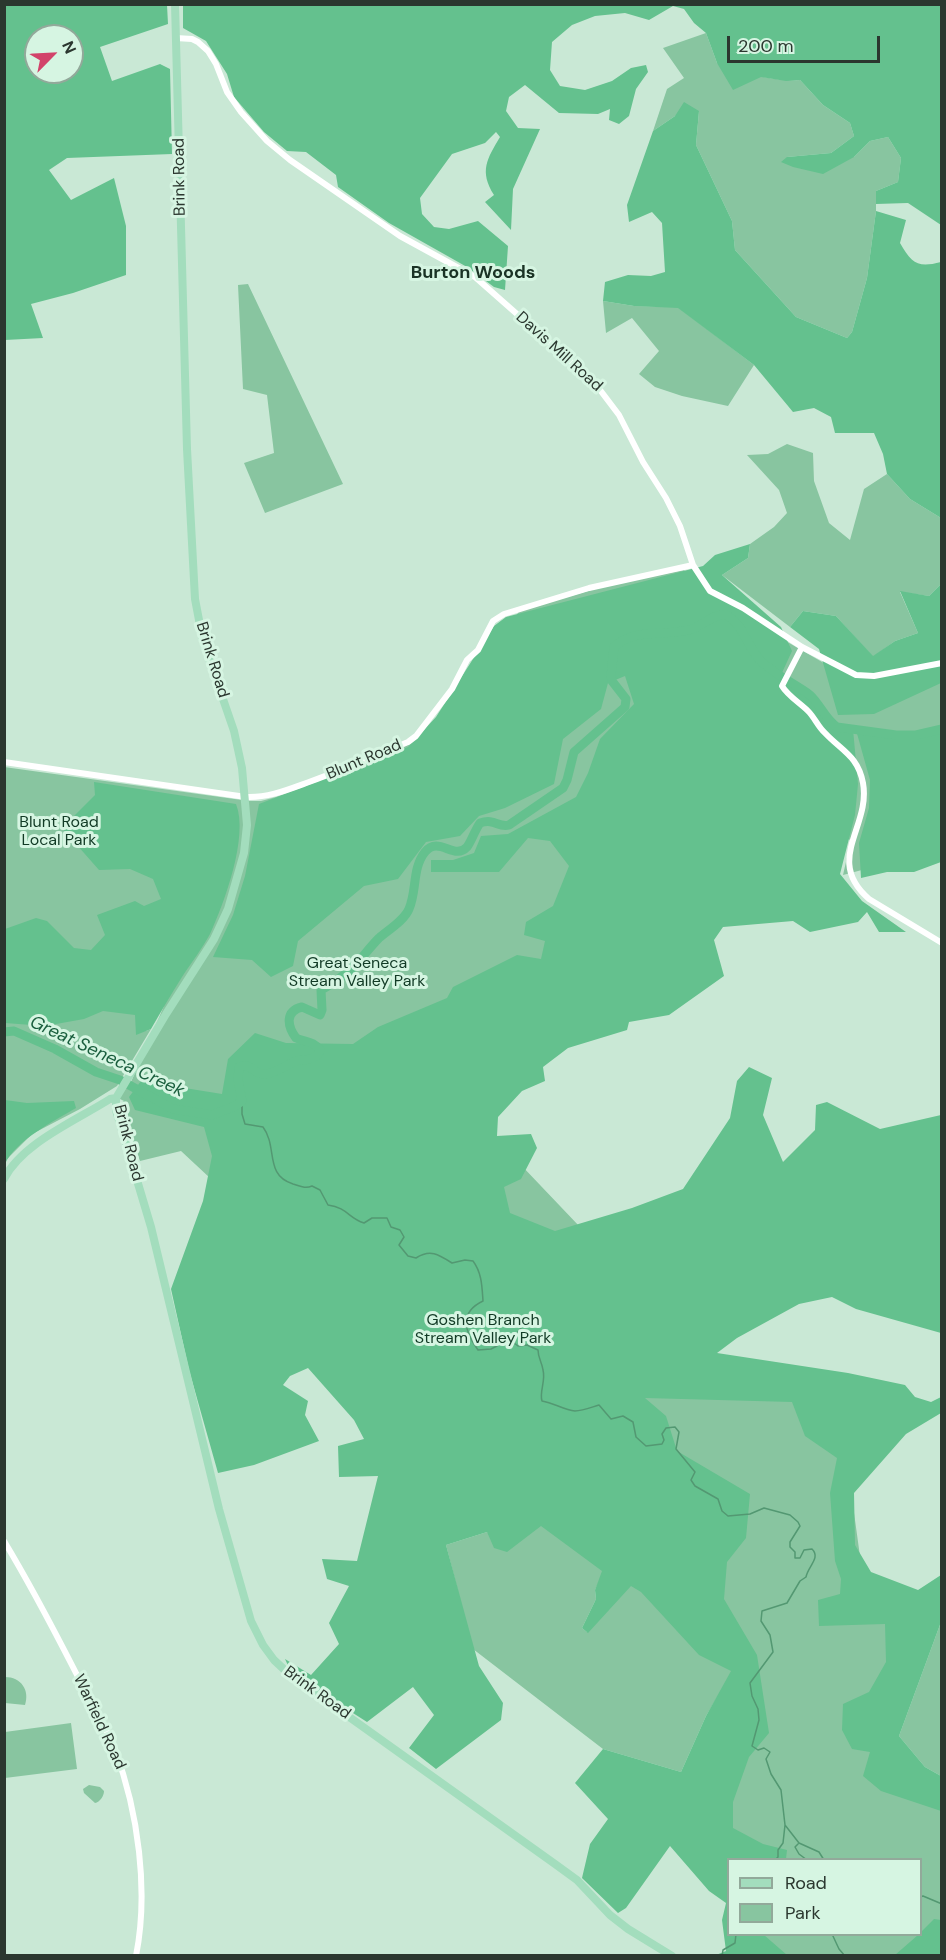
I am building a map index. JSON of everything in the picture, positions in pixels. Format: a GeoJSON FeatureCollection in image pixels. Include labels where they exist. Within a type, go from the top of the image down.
{"type":"FeatureCollection","features":[{"type":"Feature","properties":{"kind":"main road","name":"Brink Road"},"geometry":{"type":"LineString","coordinates":[[175,4],[187,438],[195,599],[203,641],[234,730],[242,768],[247,825],[244,853],[228,909],[213,939],[116,1098],[116,1110],[151,1227],[219,1509],[251,1621],[263,1645],[288,1674],[577,1880],[610,1915],[672,1956]]}},
{"type":"Feature","properties":{"kind":"main road"},"geometry":{"type":"LineString","coordinates":[[4,1179],[27,1150],[42,1138],[110,1099],[116,1098]]}},
{"type":"Feature","properties":{"kind":"street","name":"Davis Mill Road"},"geometry":{"type":"LineString","coordinates":[[176,39],[192,39],[208,51],[227,92],[241,112],[256,131],[290,160],[391,230],[475,277],[594,382],[623,422],[643,462],[670,505],[680,526],[693,565],[706,586],[716,595],[743,609],[802,647],[856,675],[874,676],[942,663]]}},
{"type":"Feature","properties":{"kind":"street","name":"Blunt Road"},"geometry":{"type":"LineString","coordinates":[[4,762],[246,798],[274,795],[332,774],[408,742],[452,689],[467,660],[478,650],[493,621],[504,614],[589,588],[693,565]]}},
{"type":"Feature","properties":{"kind":"street"},"geometry":{"type":"LineString","coordinates":[[802,647],[781,683],[783,689],[808,711],[825,734],[851,755],[864,785],[864,798],[849,856],[850,871],[855,883],[869,899],[942,943]]}},
{"type":"Feature","properties":{"kind":"street","name":"Warfield Road"},"geometry":{"type":"LineString","coordinates":[[4,1541],[48,1617],[114,1748],[124,1779],[138,1845],[142,1879],[136,1956]]}},
{"type":"Feature","properties":{"kind":"green space"},"geometry":{"type":"Polygon","coordinates":[[[4,5],[167,5],[168,24],[100,47],[112,81],[160,64],[170,69],[172,154],[67,158],[49,170],[71,200],[114,178],[126,226],[126,275],[31,304],[43,338],[5,340],[4,5]]]}},
{"type":"Feature","properties":{"kind":"green space"},"geometry":{"type":"Polygon","coordinates":[[[183,5],[941,5],[941,225],[908,203],[876,204],[876,191],[898,182],[901,158],[888,137],[870,141],[854,157],[823,174],[781,162],[787,157],[831,153],[854,136],[850,123],[823,105],[800,80],[786,81],[761,77],[733,90],[717,63],[706,33],[694,23],[684,9],[673,6],[649,20],[625,13],[595,16],[572,25],[552,42],[550,70],[560,86],[585,90],[612,81],[631,68],[646,65],[648,72],[636,89],[629,116],[619,124],[609,120],[610,109],[598,114],[559,113],[525,85],[509,97],[506,111],[518,128],[540,129],[513,189],[511,230],[485,202],[494,195],[489,187],[486,165],[500,137],[496,132],[485,143],[452,154],[420,198],[422,214],[434,227],[449,229],[478,221],[508,246],[505,290],[494,287],[467,267],[389,223],[338,187],[336,175],[306,152],[287,151],[264,132],[234,97],[227,74],[206,41],[183,28],[183,5]]]}},
{"type":"Feature","properties":{"kind":"green space"},"geometry":{"type":"Polygon","coordinates":[[[706,33],[717,63],[768,78],[800,80],[823,105],[850,123],[854,136],[831,153],[787,157],[854,157],[870,141],[888,137],[901,158],[898,182],[876,191],[876,211],[867,278],[852,332],[847,338],[796,317],[735,250],[732,221],[696,145],[699,111],[675,116],[653,131],[667,89],[684,78],[663,48],[706,33]]]}},
{"type":"Feature","properties":{"kind":"green space"},"geometry":{"type":"Polygon","coordinates":[[[684,102],[699,111],[696,145],[732,221],[735,250],[796,317],[847,338],[852,332],[867,278],[876,211],[906,220],[900,243],[912,260],[927,265],[941,262],[941,518],[910,499],[887,474],[883,454],[874,433],[835,433],[831,417],[814,408],[793,412],[754,365],[678,308],[634,306],[603,301],[605,282],[628,275],[651,276],[665,272],[662,223],[652,212],[629,222],[627,205],[653,131],[675,116],[684,102]]]}},
{"type":"Feature","properties":{"kind":"green space"},"geometry":{"type":"Polygon","coordinates":[[[248,284],[343,484],[265,513],[244,463],[274,453],[267,395],[243,389],[238,285],[248,284]]]}},
{"type":"Feature","properties":{"kind":"green space"},"geometry":{"type":"Polygon","coordinates":[[[603,301],[634,306],[678,307],[754,365],[728,406],[682,396],[655,387],[639,374],[659,351],[632,318],[606,333],[603,301]]]}},
{"type":"Feature","properties":{"kind":"green space"},"geometry":{"type":"Polygon","coordinates":[[[787,444],[813,453],[814,481],[829,523],[850,540],[864,489],[887,474],[910,499],[941,518],[941,584],[929,596],[900,592],[918,633],[895,641],[873,657],[836,616],[803,611],[790,627],[722,575],[748,558],[750,544],[774,527],[787,513],[779,490],[747,455],[768,454],[787,444]]]}},
{"type":"Feature","properties":{"kind":"green space","name":"Goshen Branch Stream Valley Park"},"geometry":{"type":"Polygon","coordinates":[[[750,544],[748,558],[722,575],[781,627],[792,651],[781,675],[810,695],[829,720],[837,726],[853,729],[858,784],[855,815],[840,874],[862,901],[906,932],[879,932],[867,912],[858,922],[810,932],[793,921],[723,927],[714,940],[724,976],[669,1015],[629,1022],[627,1030],[568,1048],[543,1067],[545,1081],[522,1091],[498,1117],[497,1136],[531,1134],[537,1148],[521,1179],[504,1187],[510,1213],[555,1231],[632,1208],[683,1189],[730,1118],[737,1081],[749,1067],[772,1078],[763,1115],[783,1162],[815,1130],[816,1105],[827,1102],[880,1129],[941,1115],[941,1333],[856,1309],[832,1297],[799,1304],[737,1338],[717,1353],[848,1373],[905,1385],[915,1397],[931,1402],[941,1397],[941,1413],[906,1434],[854,1493],[855,1545],[871,1572],[918,1590],[941,1575],[941,1622],[899,1736],[925,1767],[941,1776],[941,1811],[881,1791],[863,1776],[870,1752],[852,1749],[842,1730],[843,1704],[869,1692],[886,1662],[885,1624],[819,1626],[818,1600],[840,1594],[841,1579],[835,1561],[830,1493],[837,1458],[805,1436],[792,1402],[645,1398],[666,1416],[677,1451],[750,1494],[746,1538],[727,1562],[724,1599],[757,1655],[769,1733],[749,1757],[733,1802],[733,1828],[763,1844],[787,1850],[786,1858],[727,1858],[727,1936],[765,1936],[787,1955],[716,1955],[726,1951],[722,1920],[726,1903],[709,1891],[670,1846],[626,1908],[618,1913],[582,1878],[590,1844],[608,1819],[575,1783],[603,1749],[681,1772],[706,1716],[731,1671],[699,1655],[641,1592],[631,1586],[588,1633],[582,1628],[596,1599],[595,1590],[602,1571],[541,1526],[507,1552],[494,1548],[487,1532],[446,1545],[479,1666],[503,1703],[501,1720],[436,1769],[409,1748],[434,1715],[413,1687],[367,1722],[292,1674],[285,1659],[311,1675],[339,1644],[329,1623],[349,1586],[327,1579],[322,1559],[357,1561],[378,1476],[339,1477],[338,1446],[364,1439],[354,1420],[308,1368],[290,1376],[283,1385],[308,1401],[305,1415],[319,1441],[254,1465],[218,1473],[189,1370],[171,1289],[203,1201],[212,1156],[204,1127],[135,1110],[129,1097],[141,1081],[222,1094],[228,1059],[255,1033],[286,1043],[353,1044],[378,1027],[447,998],[453,987],[517,955],[541,959],[545,941],[524,935],[526,922],[553,906],[569,866],[550,841],[528,838],[499,872],[431,872],[431,860],[453,860],[474,853],[481,836],[508,834],[576,797],[588,773],[600,739],[634,704],[625,676],[608,683],[601,709],[563,739],[554,784],[505,808],[479,816],[460,836],[426,842],[398,879],[364,886],[298,941],[293,966],[271,977],[252,960],[213,957],[233,915],[245,876],[259,804],[408,747],[436,717],[494,626],[506,617],[703,566],[715,555],[750,544]]]}},
{"type":"Feature","properties":{"kind":"green space"},"geometry":{"type":"Polygon","coordinates":[[[684,570],[699,591],[862,685],[941,662],[941,849],[843,875],[851,840],[767,817],[481,1123],[699,1352],[880,1390],[851,1491],[863,1578],[918,1592],[896,1737],[926,1770],[941,1778],[941,1955],[745,1955],[740,1936],[922,1936],[922,1858],[728,1858],[719,1694],[706,1716],[681,1772],[603,1749],[473,1649],[446,1545],[487,1532],[507,1552],[418,1460],[210,1178],[181,1151],[140,1161],[129,1130],[119,1114],[120,1104],[124,1101],[118,1098],[131,1082],[164,1006],[5,972],[4,767],[249,801],[276,797],[414,742],[464,693],[520,610],[617,583],[684,570]],[[602,1575],[595,1590],[596,1599],[582,1628],[588,1632],[602,1575]]]}},
{"type":"Feature","properties":{"kind":"green space"},"geometry":{"type":"Polygon","coordinates":[[[941,584],[941,683],[874,714],[838,715],[819,649],[790,627],[803,611],[836,616],[873,656],[895,641],[918,633],[900,591],[929,596],[941,584]]]}},
{"type":"Feature","properties":{"kind":"green space"},"geometry":{"type":"Polygon","coordinates":[[[941,729],[941,862],[914,872],[887,872],[861,878],[859,843],[869,808],[870,780],[856,730],[916,735],[941,729]]]}},
{"type":"Feature","properties":{"kind":"green space"},"geometry":{"type":"Polygon","coordinates":[[[94,782],[236,804],[239,818],[237,851],[222,906],[207,940],[151,1029],[136,1035],[135,1015],[103,1011],[84,1019],[45,1026],[5,1023],[5,929],[36,918],[47,921],[74,948],[91,950],[105,935],[97,915],[135,901],[144,906],[161,899],[153,879],[130,869],[99,870],[62,828],[95,795],[94,782]]]}},
{"type":"Feature","properties":{"kind":"green space"},"geometry":{"type":"Polygon","coordinates":[[[5,981],[152,1011],[146,1031],[151,1029],[117,1086],[80,1109],[32,1134],[5,1161],[4,1024],[6,1024],[5,981]]]}},
{"type":"Feature","properties":{"kind":"green space"},"geometry":{"type":"Polygon","coordinates":[[[5,1100],[27,1103],[74,1101],[76,1108],[47,1125],[17,1147],[5,1164],[5,1100]]]}},
{"type":"Feature","properties":{"kind":"green space"},"geometry":{"type":"Polygon","coordinates":[[[941,1622],[941,1776],[925,1767],[899,1736],[941,1622]]]}},
{"type":"Feature","properties":{"kind":"green space"},"geometry":{"type":"Polygon","coordinates":[[[5,1677],[16,1679],[23,1685],[26,1694],[25,1705],[5,1703],[5,1677]]]}},
{"type":"Feature","properties":{"kind":"green space"},"geometry":{"type":"Polygon","coordinates":[[[71,1723],[77,1769],[5,1778],[5,1732],[71,1723]]]}},
{"type":"Feature","properties":{"kind":"green space"},"geometry":{"type":"Polygon","coordinates":[[[89,1785],[100,1787],[104,1791],[95,1803],[84,1793],[83,1789],[89,1785]]]}},
{"type":"Feature","properties":{"kind":"green space"},"geometry":{"type":"Polygon","coordinates":[[[934,1919],[941,1920],[941,1955],[895,1955],[917,1936],[922,1936],[922,1931],[934,1919]]]}},
{"type":"Feature","properties":{"kind":"waterway","name":"Great Seneca Creek"},"geometry":{"type":"LineString","coordinates":[[4,1032],[14,1031],[55,1049],[96,1072],[120,1080],[173,1109],[212,1115],[242,1101],[238,1079],[239,1067],[246,1066],[257,1072],[268,1074],[296,1061],[317,1056],[320,1050],[318,1047],[296,1038],[289,1024],[290,1015],[302,1007],[320,1015],[321,990],[350,970],[379,938],[403,917],[409,909],[418,865],[430,847],[462,851],[469,845],[480,823],[509,825],[563,788],[574,752],[625,707],[626,699],[612,681],[611,676],[614,647],[631,637],[692,629],[716,616],[726,615],[737,624],[760,660],[771,670],[810,695],[837,727],[896,735],[916,735],[942,729]]}},
{"type":"Feature","properties":{"kind":"waterway"},"geometry":{"type":"LineString","coordinates":[[242,1101],[245,1124],[263,1127],[270,1143],[275,1167],[284,1180],[320,1190],[328,1205],[340,1208],[364,1223],[372,1218],[387,1218],[391,1227],[400,1230],[404,1237],[399,1245],[408,1256],[416,1258],[430,1253],[452,1263],[473,1261],[480,1275],[483,1301],[470,1311],[466,1323],[467,1330],[478,1350],[491,1349],[497,1346],[499,1339],[495,1330],[498,1323],[508,1320],[519,1322],[521,1328],[513,1338],[514,1343],[538,1350],[544,1374],[542,1401],[575,1411],[599,1405],[611,1419],[623,1416],[633,1422],[636,1437],[646,1446],[662,1444],[664,1440],[662,1434],[666,1428],[675,1427],[679,1432],[676,1449],[695,1472],[691,1480],[695,1486],[718,1499],[722,1511],[728,1516],[750,1514],[764,1508],[790,1515],[798,1522],[800,1526],[790,1542],[795,1558],[800,1558],[804,1550],[812,1549],[815,1559],[806,1577],[800,1581],[787,1603],[762,1611],[761,1621],[770,1635],[773,1652],[750,1683],[759,1720],[752,1746],[758,1750],[764,1748],[770,1752],[766,1759],[771,1774],[781,1790],[785,1825],[799,1843],[819,1852],[823,1858]]}},
{"type":"Feature","properties":{"kind":"waterway"},"geometry":{"type":"LineString","coordinates":[[777,1858],[778,1850],[783,1843],[785,1825]]}},
{"type":"Feature","properties":{"kind":"waterway"},"geometry":{"type":"LineString","coordinates":[[798,1844],[795,1847],[804,1858]]}},
{"type":"Feature","properties":{"kind":"waterway"},"geometry":{"type":"LineString","coordinates":[[922,1896],[942,1904]]}},
{"type":"Feature","properties":{"kind":"waterway"},"geometry":{"type":"LineString","coordinates":[[722,1956],[723,1950],[735,1943],[736,1936]]}},
{"type":"Feature","properties":{"kind":"waterway"},"geometry":{"type":"LineString","coordinates":[[833,1936],[845,1956]]}},
{"type":"Feature","properties":{"kind":"district","name":"Burton Woods"},"geometry":{"type":"Point","coordinates":[473,273]}},
{"type":"Feature","properties":{"kind":"park label","name":"Blunt Road Local Park"},"geometry":{"type":"Point","coordinates":[59,832]}},
{"type":"Feature","properties":{"kind":"park label","name":"Great Seneca Stream Valley Park"},"geometry":{"type":"Point","coordinates":[357,973]}}]}
